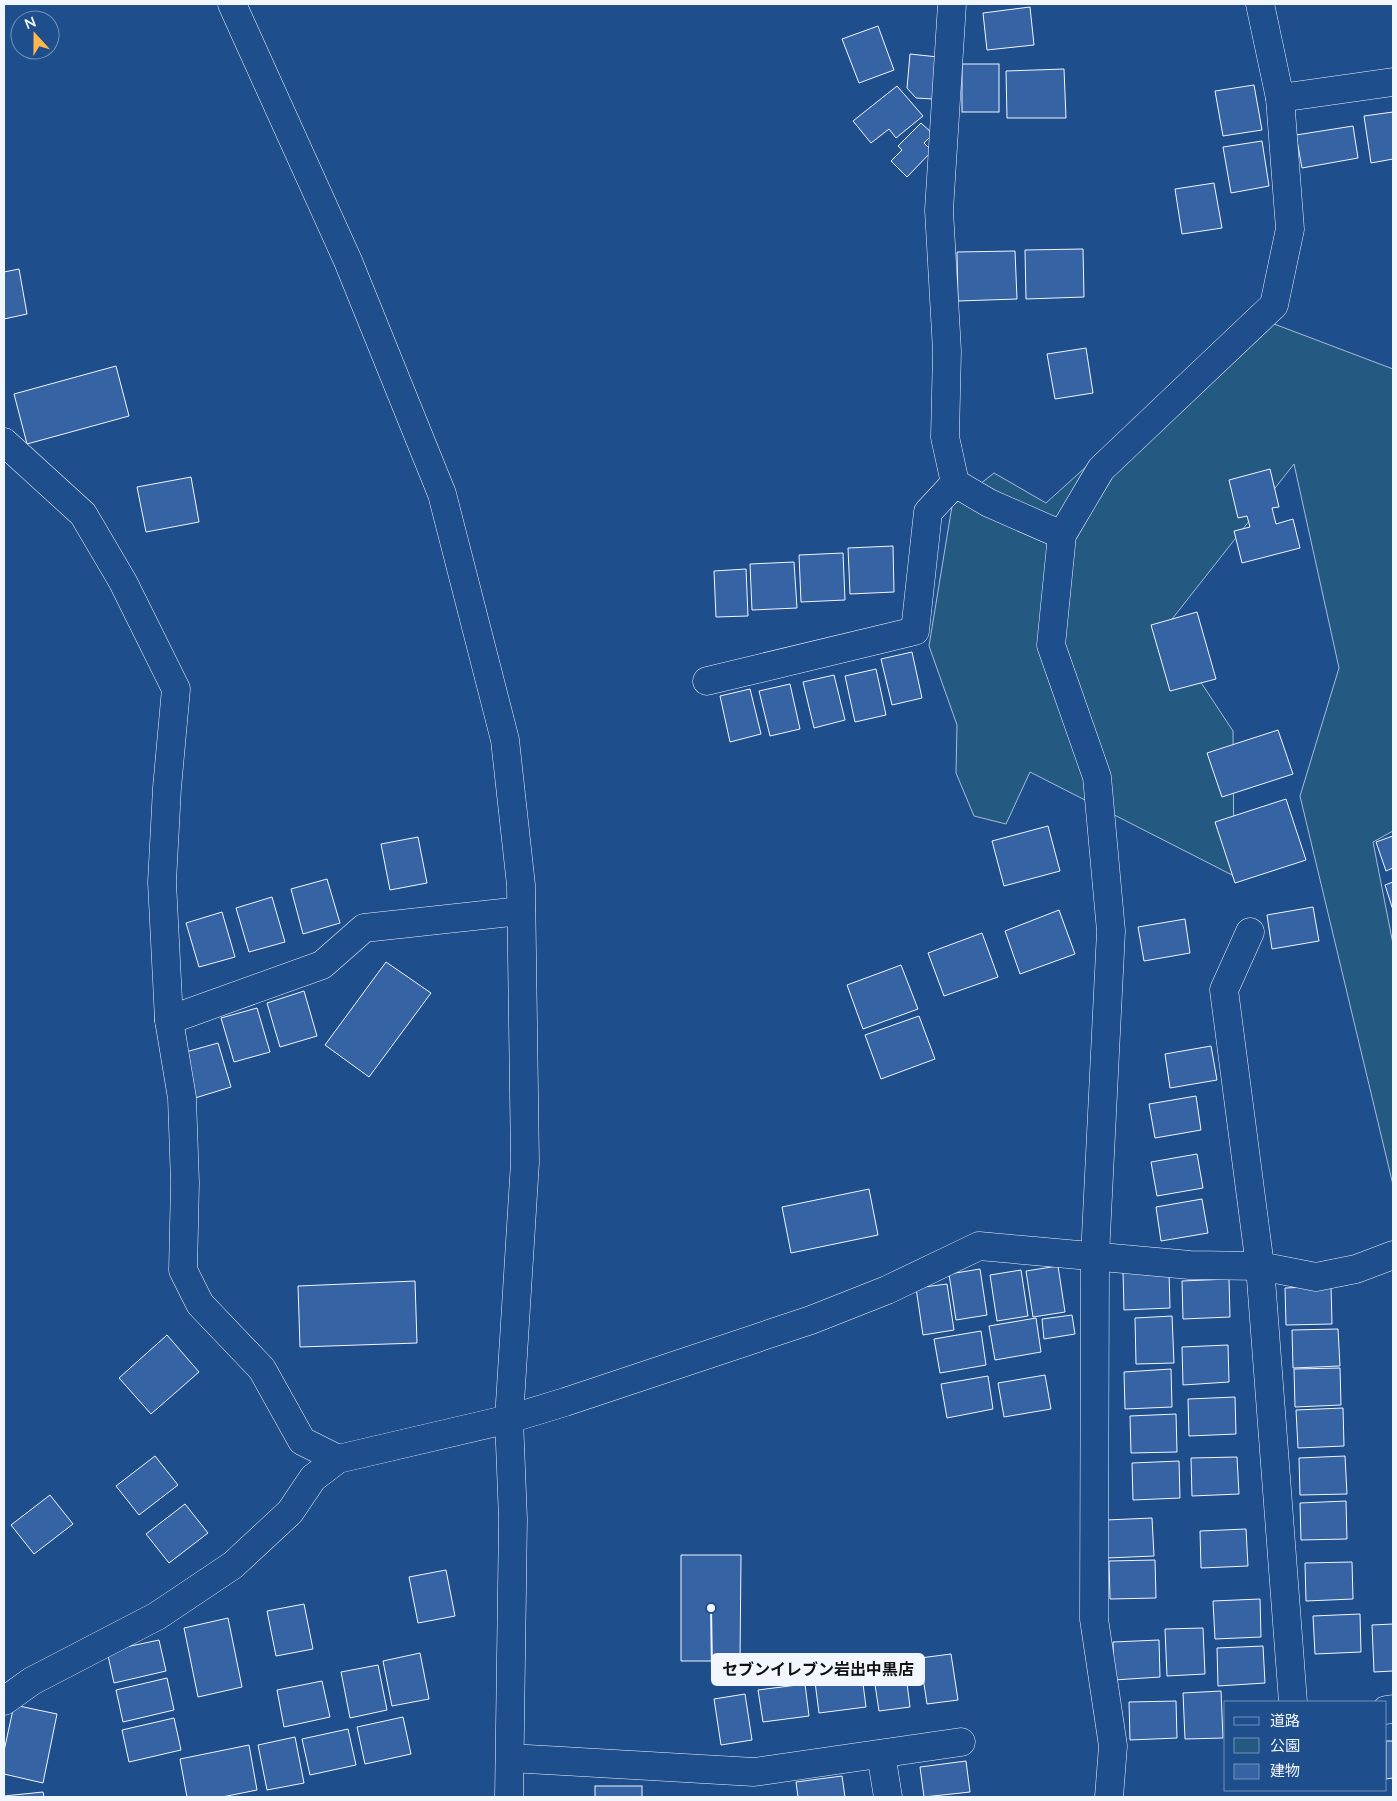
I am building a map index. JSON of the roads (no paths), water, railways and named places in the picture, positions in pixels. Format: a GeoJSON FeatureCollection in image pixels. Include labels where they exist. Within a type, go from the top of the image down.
{"type":"FeatureCollection","features":[{"type":"Feature","properties":{"kind":"street"},"geometry":{"type":"LineString","coordinates":[[232,4],[348,261],[442,494],[505,740],[521,885],[525,1162],[509,1419],[513,1519],[509,1797]]}},
{"type":"Feature","properties":{"kind":"street"},"geometry":{"type":"LineString","coordinates":[[952,4],[939,210],[947,351],[945,437],[955,483],[989,504],[1062,535]]}},
{"type":"Feature","properties":{"kind":"street"},"geometry":{"type":"LineString","coordinates":[[1109,1797],[1113,1746],[1094,1619],[1095,1256],[1111,931],[1097,777],[1051,646],[1062,535],[1100,469],[1274,305],[1290,229],[1280,98],[1260,4]]}},
{"type":"Feature","properties":{"kind":"street"},"geometry":{"type":"LineString","coordinates":[[1280,98],[1393,82]]}},
{"type":"Feature","properties":{"kind":"street"},"geometry":{"type":"LineString","coordinates":[[4,442],[83,514],[123,582],[176,689],[167,788],[162,882],[168,1020],[182,1098],[185,1183],[183,1270],[200,1304],[262,1369],[302,1441],[338,1459]]}},
{"type":"Feature","properties":{"kind":"street"},"geometry":{"type":"LineString","coordinates":[[706,681],[915,631],[928,512],[955,483]]}},
{"type":"Feature","properties":{"kind":"street"},"geometry":{"type":"LineString","coordinates":[[168,1020],[322,965],[364,928],[522,911]]}},
{"type":"Feature","properties":{"kind":"street"},"geometry":{"type":"LineString","coordinates":[[1250,932],[1224,990],[1260,1266],[1293,1701]]}},
{"type":"Feature","properties":{"kind":"street"},"geometry":{"type":"LineString","coordinates":[[4,1701],[32,1681],[157,1616],[233,1565],[290,1512],[312,1478],[338,1459],[509,1419],[811,1320],[887,1290],[979,1246],[1190,1265],[1260,1266],[1316,1277],[1356,1269],[1393,1255]]}},
{"type":"Feature","properties":{"kind":"street"},"geometry":{"type":"LineString","coordinates":[[510,1758],[754,1772],[961,1742]]}},
{"type":"Feature","properties":{"kind":"street"},"geometry":{"type":"LineString","coordinates":[[881,1754],[888,1797]]}},
{"type":"Feature","properties":{"kind":"place","name":"セブンイレブン岩出中黒店"},"geometry":{"type":"Point","coordinates":[711,1608]}}]}
